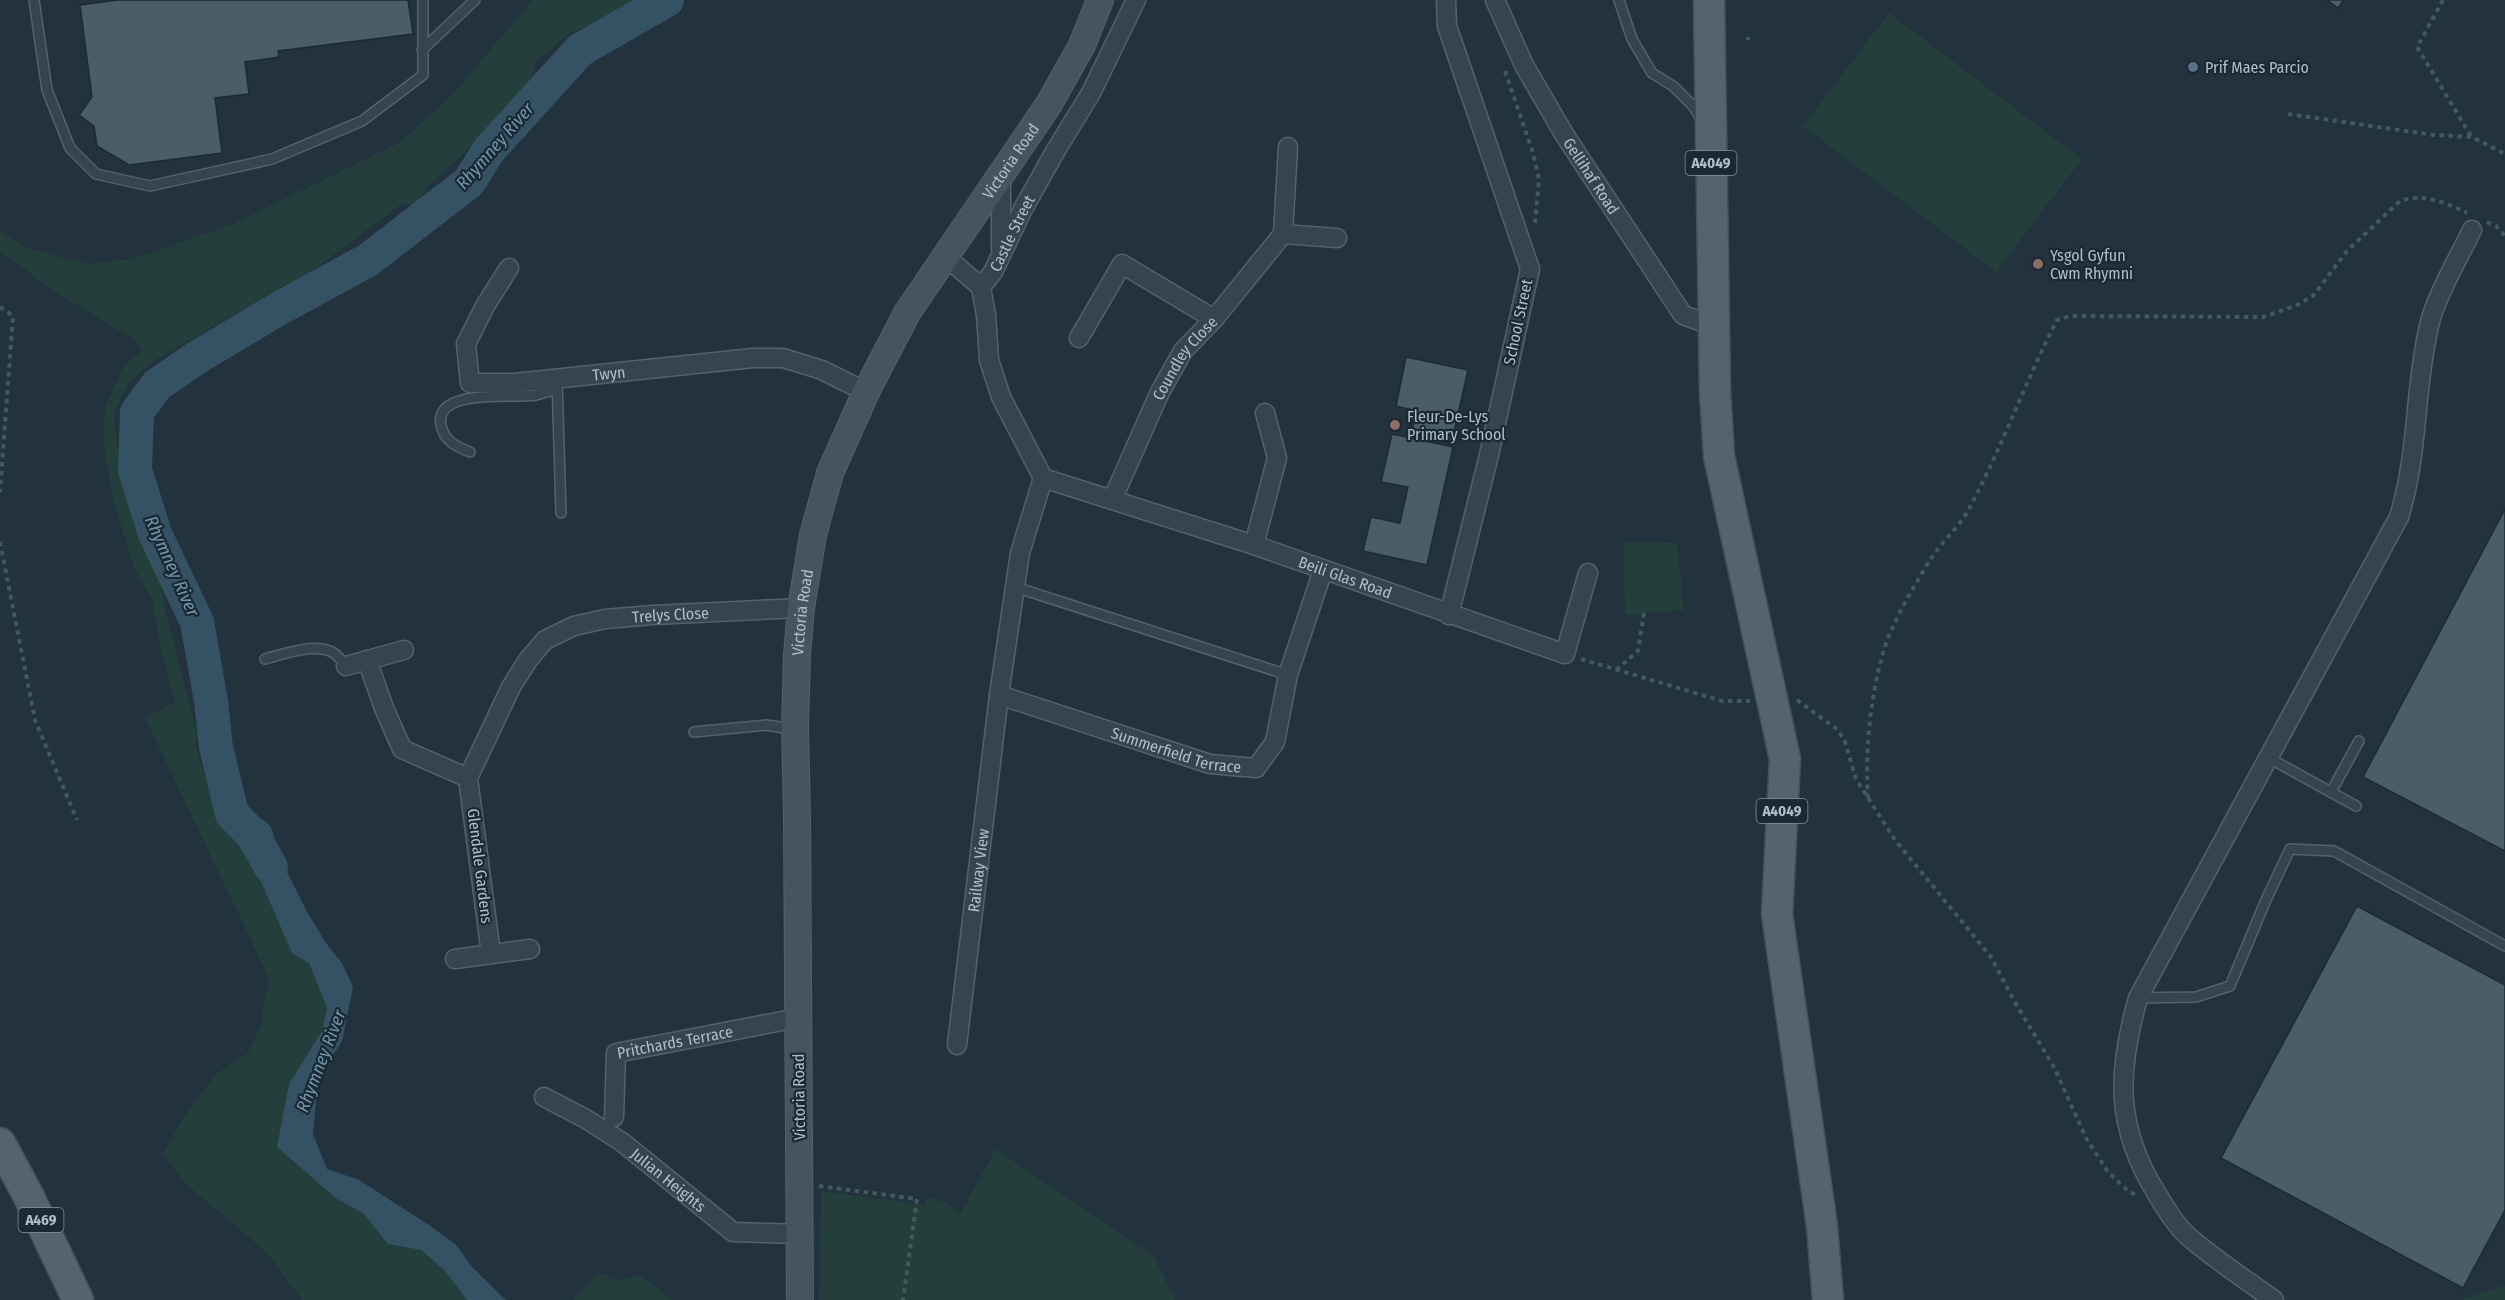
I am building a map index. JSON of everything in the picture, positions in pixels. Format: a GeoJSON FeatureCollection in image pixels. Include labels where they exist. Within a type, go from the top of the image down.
{"type":"FeatureCollection","features":[{"type":"Feature","properties":{"kind":"main road","name":"Victoria Road"},"geometry":{"type":"LineString","coordinates":[[800,1300],[796,655],[813,535],[830,473],[866,392],[907,313],[1001,178],[1049,104],[1082,45],[1100,0]]}},
{"type":"Feature","properties":{"kind":"main road","name":"A4049"},"geometry":{"type":"LineString","coordinates":[[1709,0],[1714,326],[1719,456],[1785,759],[1777,914],[1822,1226],[1828,1300]]}},
{"type":"Feature","properties":{"kind":"main road","name":"A469"},"geometry":{"type":"LineString","coordinates":[[0,1143],[29,1197],[78,1300]]}},
{"type":"Feature","properties":{"kind":"street","name":"Castle Street"},"geometry":{"type":"LineString","coordinates":[[1043,478],[1001,397],[988,360],[986,315],[981,287],[993,272],[1056,150],[1091,93],[1136,0]]}},
{"type":"Feature","properties":{"kind":"street","name":"School Street"},"geometry":{"type":"LineString","coordinates":[[1446,0],[1447,26],[1530,269],[1489,455],[1449,615]]}},
{"type":"Feature","properties":{"kind":"street","name":"Gellihaf Road"},"geometry":{"type":"LineString","coordinates":[[1495,0],[1524,64],[1564,134],[1683,315],[1714,326]]}},
{"type":"Feature","properties":{"kind":"street"},"geometry":{"type":"LineString","coordinates":[[1288,147],[1282,234],[1337,238]]}},
{"type":"Feature","properties":{"kind":"street"},"geometry":{"type":"LineString","coordinates":[[1001,178],[1001,254]]}},
{"type":"Feature","properties":{"kind":"street"},"geometry":{"type":"LineString","coordinates":[[2274,1300],[2188,1237],[2147,1178],[2132,1145],[2124,1107],[2123,1066],[2127,1036],[2138,998],[2399,517],[2408,489],[2415,444],[2422,365],[2429,324],[2472,230]]}},
{"type":"Feature","properties":{"kind":"street","name":"Coundley Close"},"geometry":{"type":"LineString","coordinates":[[1113,498],[1160,392],[1184,351],[1214,319],[1282,234]]}},
{"type":"Feature","properties":{"kind":"street"},"geometry":{"type":"LineString","coordinates":[[946,257],[981,287]]}},
{"type":"Feature","properties":{"kind":"street"},"geometry":{"type":"LineString","coordinates":[[1079,338],[1122,264],[1214,319]]}},
{"type":"Feature","properties":{"kind":"street","name":"Twyn"},"geometry":{"type":"LineString","coordinates":[[509,268],[485,306],[466,344],[470,383],[515,383],[753,358],[783,358],[822,370],[866,392]]}},
{"type":"Feature","properties":{"kind":"street"},"geometry":{"type":"LineString","coordinates":[[1254,545],[1277,458],[1265,413]]}},
{"type":"Feature","properties":{"kind":"street","name":"Beili Glas Road"},"geometry":{"type":"LineString","coordinates":[[1043,478],[1113,498],[1254,545],[1565,654]]}},
{"type":"Feature","properties":{"kind":"street","name":"Railway View"},"geometry":{"type":"LineString","coordinates":[[957,1045],[999,695],[1020,553],[1043,478]]}},
{"type":"Feature","properties":{"kind":"street","name":"Summerfield Terrace"},"geometry":{"type":"LineString","coordinates":[[999,695],[1210,764],[1256,768],[1275,742],[1288,675],[1323,570]]}},
{"type":"Feature","properties":{"kind":"street"},"geometry":{"type":"LineString","coordinates":[[1565,654],[1588,573]]}},
{"type":"Feature","properties":{"kind":"street","name":"Trelys Close"},"geometry":{"type":"LineString","coordinates":[[468,778],[511,687],[528,660],[545,640],[574,626],[605,620],[653,615],[801,608]]}},
{"type":"Feature","properties":{"kind":"street"},"geometry":{"type":"LineString","coordinates":[[346,666],[405,650]]}},
{"type":"Feature","properties":{"kind":"street"},"geometry":{"type":"LineString","coordinates":[[367,660],[402,749],[468,778]]}},
{"type":"Feature","properties":{"kind":"street","name":"Glendale Gardens"},"geometry":{"type":"LineString","coordinates":[[468,778],[491,954]]}},
{"type":"Feature","properties":{"kind":"street"},"geometry":{"type":"LineString","coordinates":[[455,959],[530,949]]}},
{"type":"Feature","properties":{"kind":"street","name":"Pritchards Terrace"},"geometry":{"type":"LineString","coordinates":[[614,1117],[616,1053],[798,1018]]}},
{"type":"Feature","properties":{"kind":"street","name":"Julian Heights"},"geometry":{"type":"LineString","coordinates":[[544,1097],[586,1119],[622,1142],[733,1232],[800,1234]]}},
{"type":"Feature","properties":{"kind":"lane"},"geometry":{"type":"LineString","coordinates":[[34,0],[47,90],[70,148],[96,174],[150,186],[272,159],[362,121],[423,75],[423,0]]}},
{"type":"Feature","properties":{"kind":"lane"},"geometry":{"type":"LineString","coordinates":[[422,50],[464,5],[475,0]]}},
{"type":"Feature","properties":{"kind":"lane"},"geometry":{"type":"LineString","coordinates":[[1619,0],[1632,39],[1652,73],[1673,87],[1693,106],[1711,133]]}},
{"type":"Feature","properties":{"kind":"lane"},"geometry":{"type":"LineString","coordinates":[[470,452],[455,446],[444,434],[441,417],[444,411],[463,399],[536,395],[550,391],[557,378]]}},
{"type":"Feature","properties":{"kind":"lane"},"geometry":{"type":"LineString","coordinates":[[557,378],[561,513]]}},
{"type":"Feature","properties":{"kind":"lane"},"geometry":{"type":"LineString","coordinates":[[1015,587],[1288,675]]}},
{"type":"Feature","properties":{"kind":"lane"},"geometry":{"type":"LineString","coordinates":[[265,659],[298,651],[323,650],[334,653],[346,666]]}},
{"type":"Feature","properties":{"kind":"lane"},"geometry":{"type":"LineString","coordinates":[[694,732],[766,725],[795,729]]}},
{"type":"Feature","properties":{"kind":"lane"},"geometry":{"type":"LineString","coordinates":[[2331,792],[2359,741]]}},
{"type":"Feature","properties":{"kind":"lane"},"geometry":{"type":"LineString","coordinates":[[2269,758],[2356,806]]}},
{"type":"Feature","properties":{"kind":"lane"},"geometry":{"type":"LineString","coordinates":[[2138,998],[2196,997],[2230,986],[2290,849],[2334,851],[2505,946]]}},
{"type":"Feature","properties":{"kind":"path"},"geometry":{"type":"LineString","coordinates":[[2443,0],[2418,46],[2472,137]]}},
{"type":"Feature","properties":{"kind":"path"},"geometry":{"type":"LineString","coordinates":[[1505,63],[1505,74],[1533,153],[1539,179],[1535,224]]}},
{"type":"Feature","properties":{"kind":"path"},"geometry":{"type":"LineString","coordinates":[[2288,114],[2434,135],[2472,137],[2505,154]]}},
{"type":"Feature","properties":{"kind":"path"},"geometry":{"type":"LineString","coordinates":[[1868,798],[1866,773],[1870,722],[1883,653],[1899,617],[1931,559],[1968,512],[1996,458],[2057,320],[2070,316],[2263,317],[2295,306],[2313,296],[2347,251],[2400,201],[2411,197],[2425,197],[2447,204],[2496,226],[2505,236]]}},
{"type":"Feature","properties":{"kind":"path"},"geometry":{"type":"LineString","coordinates":[[0,307],[13,316],[0,492]]}},
{"type":"Feature","properties":{"kind":"path"},"geometry":{"type":"LineString","coordinates":[[0,542],[35,720],[77,820]]}},
{"type":"Feature","properties":{"kind":"path"},"geometry":{"type":"LineString","coordinates":[[1615,670],[1638,651],[1644,614]]}},
{"type":"Feature","properties":{"kind":"path"},"geometry":{"type":"LineString","coordinates":[[1565,654],[1722,701],[1753,701]]}},
{"type":"Feature","properties":{"kind":"path"},"geometry":{"type":"LineString","coordinates":[[1791,696],[1838,730],[1845,742],[1856,779],[1895,840],[1991,957],[2054,1067],[2086,1138],[2108,1172],[2128,1191],[2168,1211]]}},
{"type":"Feature","properties":{"kind":"path"},"geometry":{"type":"LineString","coordinates":[[800,1183],[917,1199],[903,1300]]}},
{"type":"Feature","properties":{"kind":"green space"},"geometry":{"type":"Polygon","coordinates":[[[533,0],[632,0],[594,24],[571,32],[535,63],[530,85],[474,144],[428,186],[416,206],[403,203],[297,282],[281,287],[154,361],[128,383],[114,414],[117,443],[143,550],[161,581],[165,609],[197,733],[196,748],[206,779],[231,834],[252,861],[292,953],[309,963],[327,1008],[322,1031],[289,1084],[337,1199],[363,1213],[388,1244],[421,1250],[445,1271],[467,1300],[302,1300],[267,1253],[184,1182],[163,1154],[182,1120],[215,1075],[248,1053],[261,1024],[269,978],[145,718],[175,702],[159,642],[152,600],[134,568],[113,499],[104,447],[105,407],[123,367],[141,352],[136,341],[43,284],[23,267],[0,253],[0,232],[30,249],[88,264],[132,259],[233,224],[399,143],[450,97],[533,0]]]}},
{"type":"Feature","properties":{"kind":"green space"},"geometry":{"type":"Polygon","coordinates":[[[1889,13],[2082,159],[1996,272],[1803,126],[1889,13]]]}},
{"type":"Feature","properties":{"kind":"green space"},"geometry":{"type":"Polygon","coordinates":[[[1624,541],[1677,543],[1684,610],[1625,615],[1624,541]]]}},
{"type":"Feature","properties":{"kind":"green space"},"geometry":{"type":"Polygon","coordinates":[[[996,1149],[1154,1257],[1175,1300],[819,1300],[821,1191],[925,1205],[927,1197],[945,1202],[960,1214],[996,1149]]]}},
{"type":"Feature","properties":{"kind":"green space"},"geometry":{"type":"Polygon","coordinates":[[[598,1272],[619,1280],[640,1276],[673,1300],[573,1300],[598,1272]]]}},
{"type":"Feature","properties":{"kind":"green space"},"geometry":{"type":"Polygon","coordinates":[[[2505,1285],[2505,1300],[2462,1300],[2505,1285]]]}},
{"type":"Feature","properties":{"kind":"water"},"geometry":{"type":"Polygon","coordinates":[[[264,820],[271,827],[281,860],[306,910],[326,943],[342,963],[353,987],[342,1041],[322,1072],[316,1100],[313,1134],[327,1169],[359,1180],[432,1227],[456,1245],[472,1267],[506,1300],[467,1300],[445,1271],[421,1250],[388,1244],[363,1213],[337,1199],[277,1147],[289,1084],[322,1031],[327,1008],[309,963],[292,953],[252,861],[231,834],[264,820]]]}},
{"type":"Feature","properties":{"kind":"building"},"geometry":{"type":"Polygon","coordinates":[[[118,0],[408,0],[413,34],[278,51],[279,57],[245,62],[249,94],[215,98],[222,153],[129,165],[97,146],[94,126],[79,115],[92,97],[80,5],[118,0]]]}},
{"type":"Feature","properties":{"kind":"building"},"geometry":{"type":"Polygon","coordinates":[[[2327,0],[2344,0],[2338,8],[2327,0]]]}},
{"type":"Feature","properties":{"kind":"building"},"geometry":{"type":"Polygon","coordinates":[[[1406,357],[1468,370],[1452,441],[1412,432],[1416,411],[1396,406],[1406,357]]]}},
{"type":"Feature","properties":{"kind":"building"},"geometry":{"type":"Polygon","coordinates":[[[1392,434],[1453,447],[1427,565],[1363,551],[1371,517],[1400,523],[1408,487],[1381,482],[1392,434]]]}},
{"type":"Feature","properties":{"kind":"building"},"geometry":{"type":"Polygon","coordinates":[[[2505,509],[2505,851],[2363,777],[2505,509]]]}},
{"type":"Feature","properties":{"kind":"building"},"geometry":{"type":"Polygon","coordinates":[[[2357,906],[2505,985],[2505,1210],[2463,1288],[2221,1158],[2357,906]]]}},
{"type":"Feature","properties":{"kind":"waterway","name":"Rhymney River"},"geometry":{"type":"LineString","coordinates":[[271,867],[252,834],[232,814],[216,747],[211,701],[197,622],[155,534],[135,470],[137,412],[157,385],[196,358],[278,309],[368,260],[469,182],[489,150],[580,50],[667,0]]}},
{"type":"Feature","properties":{"kind":"place","name":"Prif Maes Parcio"},"geometry":{"type":"Point","coordinates":[2193,67]}},
{"type":"Feature","properties":{"kind":"place","name":"Ysgol Gyfun Cwm Rhymni"},"geometry":{"type":"Point","coordinates":[2038,264]}},
{"type":"Feature","properties":{"kind":"place","name":"Fleur-De-Lys Primary School"},"geometry":{"type":"Point","coordinates":[1395,425]}}]}
